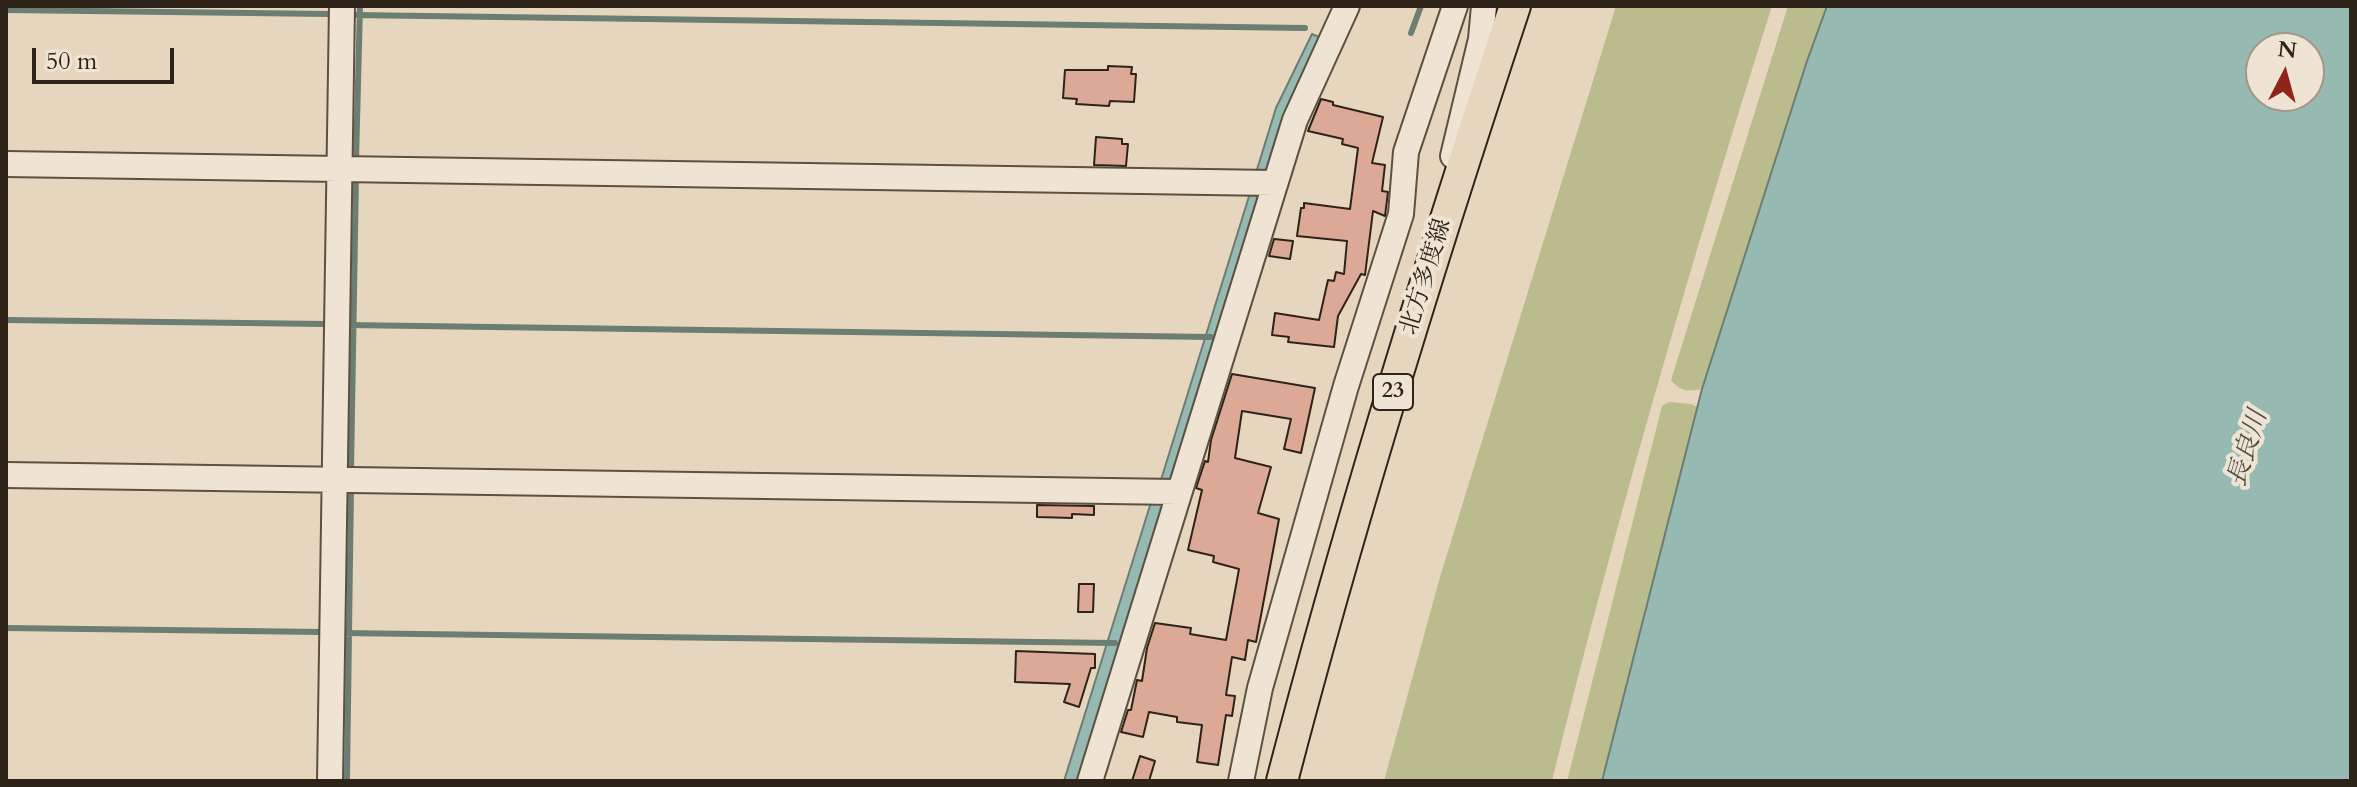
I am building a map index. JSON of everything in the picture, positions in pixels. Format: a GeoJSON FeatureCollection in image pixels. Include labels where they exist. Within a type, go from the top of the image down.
{"type":"FeatureCollection","features":[{"type":"Feature","properties":{"kind":"main road","name":"北方多度線"},"geometry":{"type":"LineString","coordinates":[[1282,781],[1442,226],[1515,6]]}},
{"type":"Feature","properties":{"kind":"street"},"geometry":{"type":"LineString","coordinates":[[330,781],[342,6]]}},
{"type":"Feature","properties":{"kind":"street"},"geometry":{"type":"LineString","coordinates":[[1090,781],[1274,183],[1295,120],[1347,6]]}},
{"type":"Feature","properties":{"kind":"street"},"geometry":{"type":"LineString","coordinates":[[1241,781],[1264,673],[1346,386],[1401,214],[1406,152],[1455,6]]}},
{"type":"Feature","properties":{"kind":"street"},"geometry":{"type":"LineString","coordinates":[[1442,226],[1451,163],[1481,39],[1484,6]]}},
{"type":"Feature","properties":{"kind":"street"},"geometry":{"type":"LineString","coordinates":[[6,164],[1274,183]]}},
{"type":"Feature","properties":{"kind":"street"},"geometry":{"type":"LineString","coordinates":[[6,475],[1178,492]]}},
{"type":"Feature","properties":{"kind":"green space"},"geometry":{"type":"Polygon","coordinates":[[[1616,6],[1772,6],[1656,392],[1552,781],[1384,781],[1440,577],[1616,6]]]}},
{"type":"Feature","properties":{"kind":"green space"},"geometry":{"type":"Polygon","coordinates":[[[1788,6],[1827,6],[1702,389],[1685,390],[1671,380],[1788,6]]]}},
{"type":"Feature","properties":{"kind":"green space"},"geometry":{"type":"Polygon","coordinates":[[[1669,402],[1697,407],[1602,781],[1567,781],[1662,406],[1669,402]]]}},
{"type":"Feature","properties":{"kind":"water","name":"長良川"},"geometry":{"type":"Polygon","coordinates":[[[1827,6],[2351,6],[2351,781],[1602,781],[1702,389],[1827,6]]]}},
{"type":"Feature","properties":{"kind":"water"},"geometry":{"type":"Polygon","coordinates":[[[1312,34],[1321,38],[1266,177],[1255,176],[1276,108],[1312,34]]]}},
{"type":"Feature","properties":{"kind":"water"},"geometry":{"type":"Polygon","coordinates":[[[1251,190],[1261,195],[1171,484],[1160,483],[1251,190]]]}},
{"type":"Feature","properties":{"kind":"water"},"geometry":{"type":"Polygon","coordinates":[[[1153,496],[1165,502],[1079,781],[1064,781],[1153,496]]]}},
{"type":"Feature","properties":{"kind":"building"},"geometry":{"type":"Polygon","coordinates":[[[1108,66],[1132,67],[1131,74],[1136,74],[1134,102],[1110,101],[1109,106],[1076,104],[1077,99],[1063,98],[1065,70],[1108,70],[1108,66]]]}},
{"type":"Feature","properties":{"kind":"building"},"geometry":{"type":"Polygon","coordinates":[[[1321,99],[1333,102],[1333,105],[1383,117],[1372,163],[1385,165],[1382,191],[1388,192],[1385,216],[1373,211],[1365,275],[1361,274],[1338,316],[1334,347],[1288,342],[1289,337],[1272,335],[1275,313],[1319,320],[1328,280],[1334,281],[1336,272],[1344,274],[1347,241],[1297,236],[1304,203],[1350,209],[1358,148],[1342,144],[1343,139],[1308,131],[1321,99]]]}},
{"type":"Feature","properties":{"kind":"building"},"geometry":{"type":"Polygon","coordinates":[[[1096,137],[1122,139],[1122,144],[1128,144],[1126,166],[1094,165],[1096,137]]]}},
{"type":"Feature","properties":{"kind":"building"},"geometry":{"type":"Polygon","coordinates":[[[1274,239],[1293,241],[1290,259],[1269,256],[1274,239]]]}},
{"type":"Feature","properties":{"kind":"building"},"geometry":{"type":"Polygon","coordinates":[[[1232,374],[1315,388],[1301,453],[1284,449],[1291,419],[1242,411],[1235,458],[1271,467],[1258,513],[1279,519],[1256,642],[1248,640],[1245,660],[1232,657],[1226,695],[1235,696],[1232,716],[1226,715],[1218,765],[1197,762],[1202,725],[1177,722],[1177,717],[1149,712],[1143,737],[1121,732],[1128,710],[1131,710],[1137,680],[1142,681],[1155,623],[1191,628],[1190,634],[1226,640],[1239,569],[1213,562],[1214,556],[1188,550],[1202,490],[1196,488],[1205,461],[1208,462],[1211,440],[1232,374]]]}},
{"type":"Feature","properties":{"kind":"building"},"geometry":{"type":"Polygon","coordinates":[[[1037,505],[1094,506],[1094,515],[1037,517],[1037,505]]]}},
{"type":"Feature","properties":{"kind":"building"},"geometry":{"type":"Polygon","coordinates":[[[1079,584],[1094,584],[1093,612],[1078,612],[1079,584]]]}},
{"type":"Feature","properties":{"kind":"building"},"geometry":{"type":"Polygon","coordinates":[[[1016,651],[1095,654],[1095,668],[1091,668],[1079,707],[1064,702],[1070,684],[1015,682],[1016,651]]]}},
{"type":"Feature","properties":{"kind":"building"},"geometry":{"type":"Polygon","coordinates":[[[1140,756],[1155,761],[1149,781],[1132,781],[1140,756]]]}},
{"type":"Feature","properties":{"kind":"waterway"},"geometry":{"type":"LineString","coordinates":[[356,161],[360,6]]}},
{"type":"Feature","properties":{"kind":"waterway"},"geometry":{"type":"LineString","coordinates":[[1411,33],[1421,6]]}},
{"type":"Feature","properties":{"kind":"waterway"},"geometry":{"type":"LineString","coordinates":[[6,10],[330,14]]}},
{"type":"Feature","properties":{"kind":"waterway"},"geometry":{"type":"LineString","coordinates":[[352,15],[1305,28]]}},
{"type":"Feature","properties":{"kind":"waterway"},"geometry":{"type":"LineString","coordinates":[[351,470],[356,176]]}},
{"type":"Feature","properties":{"kind":"waterway"},"geometry":{"type":"LineString","coordinates":[[6,320],[325,324]]}},
{"type":"Feature","properties":{"kind":"waterway"},"geometry":{"type":"LineString","coordinates":[[347,325],[1211,337]]}},
{"type":"Feature","properties":{"kind":"waterway"},"geometry":{"type":"LineString","coordinates":[[347,778],[351,487]]}},
{"type":"Feature","properties":{"kind":"waterway"},"geometry":{"type":"LineString","coordinates":[[6,628],[322,632]]}},
{"type":"Feature","properties":{"kind":"waterway"},"geometry":{"type":"LineString","coordinates":[[341,633],[1115,643]]}}]}
